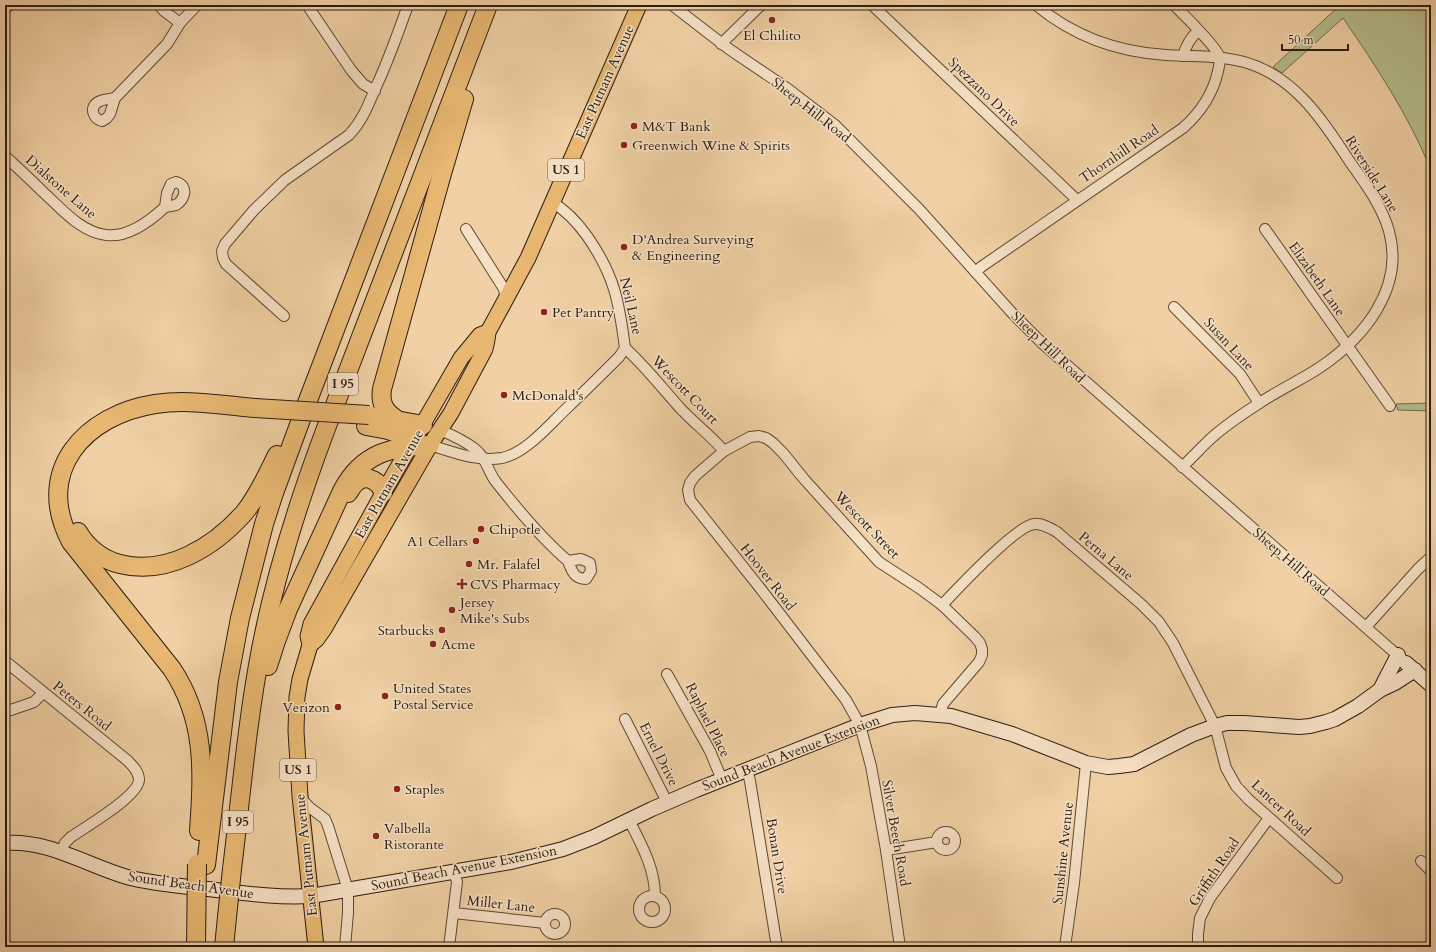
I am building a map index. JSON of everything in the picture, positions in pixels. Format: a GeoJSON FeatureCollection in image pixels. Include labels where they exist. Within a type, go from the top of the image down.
{"type":"FeatureCollection","features":[{"type":"Feature","properties":{"kind":"highway","name":"I 95"},"geometry":{"type":"LineString","coordinates":[[201,864],[228,682],[247,586],[274,493],[459,5]]}},
{"type":"Feature","properties":{"kind":"highway","name":"I 95"},"geometry":{"type":"LineString","coordinates":[[224,947],[243,776],[261,648],[275,585],[292,523],[339,394],[488,5]]}},
{"type":"Feature","properties":{"kind":"highway"},"geometry":{"type":"LineString","coordinates":[[419,439],[396,419],[389,415],[382,403],[382,389],[461,107],[472,75],[478,30]]}},
{"type":"Feature","properties":{"kind":"highway"},"geometry":{"type":"LineString","coordinates":[[330,342],[258,492],[243,513],[216,538],[180,560],[160,566],[139,567],[118,564],[104,558],[91,548],[80,535],[70,509],[69,495],[74,473],[89,448],[104,435],[129,422],[160,414],[254,413],[368,421],[396,419]]}},
{"type":"Feature","properties":{"kind":"highway"},"geometry":{"type":"LineString","coordinates":[[197,947],[201,864],[202,762],[197,726],[189,702],[172,669],[71,542],[62,522],[58,501],[58,490],[63,468],[74,449],[92,430],[115,416],[141,407],[169,403],[204,403],[254,413]]}},
{"type":"Feature","properties":{"kind":"highway"},"geometry":{"type":"LineString","coordinates":[[368,421],[388,430],[419,439]]}},
{"type":"Feature","properties":{"kind":"highway"},"geometry":{"type":"LineString","coordinates":[[243,776],[268,668],[276,641],[288,609],[342,491],[354,472],[366,462],[378,455],[419,439]]}},
{"type":"Feature","properties":{"kind":"highway"},"geometry":{"type":"LineString","coordinates":[[321,537],[356,482],[362,479],[372,480],[381,486],[383,493]]}},
{"type":"Feature","properties":{"kind":"main road","name":"East Putnam Avenue"},"geometry":{"type":"LineString","coordinates":[[440,430],[485,349],[488,332],[528,258],[639,5]]}},
{"type":"Feature","properties":{"kind":"main road","name":"East Putnam Avenue"},"geometry":{"type":"LineString","coordinates":[[310,645],[317,639],[324,629],[419,439],[462,358],[480,336],[488,332]]}},
{"type":"Feature","properties":{"kind":"main road"},"geometry":{"type":"LineString","coordinates":[[419,439],[440,430]]}},
{"type":"Feature","properties":{"kind":"main road","name":"East Putnam Avenue"},"geometry":{"type":"LineString","coordinates":[[316,947],[300,796],[296,711],[300,680],[310,645],[308,636],[316,613],[383,493],[419,439]]}},
{"type":"Feature","properties":{"kind":"street"},"geometry":{"type":"LineString","coordinates":[[5,10],[9,5]]}},
{"type":"Feature","properties":{"kind":"street"},"geometry":{"type":"LineString","coordinates":[[159,5],[164,11],[180,23]]}},
{"type":"Feature","properties":{"kind":"street"},"geometry":{"type":"LineString","coordinates":[[114,98],[167,44],[180,23],[197,5]]}},
{"type":"Feature","properties":{"kind":"street"},"geometry":{"type":"LineString","coordinates":[[307,5],[351,70],[363,84],[375,91]]}},
{"type":"Feature","properties":{"kind":"street"},"geometry":{"type":"LineString","coordinates":[[284,316],[230,268],[223,258],[222,252],[225,244],[254,210],[285,180],[349,135],[362,119],[384,71],[408,5]]}},
{"type":"Feature","properties":{"kind":"street","name":"Sheep Hill Road"},"geometry":{"type":"LineString","coordinates":[[672,5],[721,44],[788,89],[836,125],[919,209],[1016,317],[1043,344],[1431,685]]}},
{"type":"Feature","properties":{"kind":"street"},"geometry":{"type":"LineString","coordinates":[[721,44],[761,5]]}},
{"type":"Feature","properties":{"kind":"street","name":"Spezzano Drive"},"geometry":{"type":"LineString","coordinates":[[872,5],[1077,200]]}},
{"type":"Feature","properties":{"kind":"street","name":"Riverside Lane"},"geometry":{"type":"LineString","coordinates":[[1036,5],[1049,16],[1071,29],[1103,43],[1146,53],[1242,61],[1264,69],[1282,79],[1308,104],[1334,138],[1370,192],[1383,215],[1389,231],[1392,249],[1392,270],[1385,297],[1368,324],[1320,368],[1259,403],[1216,434],[1182,467]]}},
{"type":"Feature","properties":{"kind":"street"},"geometry":{"type":"LineString","coordinates":[[1174,5],[1215,49],[1220,58]]}},
{"type":"Feature","properties":{"kind":"street"},"geometry":{"type":"LineString","coordinates":[[1182,56],[1190,39],[1198,31]]}},
{"type":"Feature","properties":{"kind":"street","name":"Thornhill Road"},"geometry":{"type":"LineString","coordinates":[[976,272],[981,267],[1191,121],[1211,94],[1215,85],[1220,58]]}},
{"type":"Feature","properties":{"kind":"street","name":"Dialstone Lane"},"geometry":{"type":"LineString","coordinates":[[5,156],[66,213],[87,229],[97,233],[106,235],[119,234],[129,231],[143,224],[165,207]]}},
{"type":"Feature","properties":{"kind":"street","name":"Neil Lane"},"geometry":{"type":"LineString","coordinates":[[419,439],[472,458],[498,458],[510,456],[527,445],[601,376],[619,357],[625,348],[617,297],[606,267],[570,215],[563,208],[552,202]]}},
{"type":"Feature","properties":{"kind":"street"},"geometry":{"type":"LineString","coordinates":[[466,229],[504,289],[506,300]]}},
{"type":"Feature","properties":{"kind":"street","name":"Elizabeth Lane"},"geometry":{"type":"LineString","coordinates":[[1265,229],[1390,406]]}},
{"type":"Feature","properties":{"kind":"street","name":"Susan Lane"},"geometry":{"type":"LineString","coordinates":[[1174,307],[1235,369],[1259,403]]}},
{"type":"Feature","properties":{"kind":"street","name":"Wescott Court"},"geometry":{"type":"LineString","coordinates":[[625,348],[634,356],[681,409],[714,439],[724,451]]}},
{"type":"Feature","properties":{"kind":"street"},"geometry":{"type":"LineString","coordinates":[[440,430],[476,449],[483,458],[495,480],[551,547],[568,561]]}},
{"type":"Feature","properties":{"kind":"street","name":"Wescott Street"},"geometry":{"type":"LineString","coordinates":[[724,451],[750,437],[759,436],[766,438],[773,443],[879,562],[942,605],[975,637],[982,649],[982,655],[978,662],[943,704],[940,714]]}},
{"type":"Feature","properties":{"kind":"street","name":"Hoover Road"},"geometry":{"type":"LineString","coordinates":[[724,451],[690,482],[688,490],[690,500],[846,700],[860,725]]}},
{"type":"Feature","properties":{"kind":"street","name":"Perna Lane"},"geometry":{"type":"LineString","coordinates":[[942,605],[1001,546],[1022,529],[1033,524],[1040,524],[1050,528],[1063,537],[1141,604],[1159,622],[1173,643],[1215,726]]}},
{"type":"Feature","properties":{"kind":"street"},"geometry":{"type":"LineString","coordinates":[[1366,627],[1418,569],[1431,557]]}},
{"type":"Feature","properties":{"kind":"street","name":"Peters Road"},"geometry":{"type":"LineString","coordinates":[[5,661],[128,761],[138,774],[138,783],[130,796],[71,837],[65,842],[61,851]]}},
{"type":"Feature","properties":{"kind":"street","name":"Sound Beach Avenue Extension"},"geometry":{"type":"LineString","coordinates":[[1380,690],[1395,683],[1406,663]]}},
{"type":"Feature","properties":{"kind":"street","name":"Sound Beach Avenue Extension"},"geometry":{"type":"LineString","coordinates":[[311,896],[511,862],[555,852],[588,839],[667,802],[860,725],[884,717],[904,713],[924,713],[940,714],[964,719],[1012,734],[1086,763],[1108,767],[1134,764],[1191,735],[1227,723],[1285,726],[1315,725],[1335,719],[1358,706],[1380,690],[1406,663]]}},
{"type":"Feature","properties":{"kind":"street","name":"Raphael Place"},"geometry":{"type":"LineString","coordinates":[[667,674],[710,751],[722,780]]}},
{"type":"Feature","properties":{"kind":"street"},"geometry":{"type":"LineString","coordinates":[[5,712],[34,702],[43,693]]}},
{"type":"Feature","properties":{"kind":"street","name":"Ernel Drive"},"geometry":{"type":"LineString","coordinates":[[625,719],[667,802]]}},
{"type":"Feature","properties":{"kind":"street","name":"Silver Beech Road"},"geometry":{"type":"LineString","coordinates":[[860,725],[871,766],[886,850],[900,947]]}},
{"type":"Feature","properties":{"kind":"street","name":"Lancer Road"},"geometry":{"type":"LineString","coordinates":[[1215,726],[1226,768],[1236,786],[1248,799],[1337,878]]}},
{"type":"Feature","properties":{"kind":"street","name":"Sunshine Avenue"},"geometry":{"type":"LineString","coordinates":[[1065,947],[1074,883],[1086,763]]}},
{"type":"Feature","properties":{"kind":"street","name":"Bonan Drive"},"geometry":{"type":"LineString","coordinates":[[747,770],[777,947]]}},
{"type":"Feature","properties":{"kind":"street"},"geometry":{"type":"LineString","coordinates":[[300,796],[309,807],[325,819],[348,890],[348,913],[345,947]]}},
{"type":"Feature","properties":{"kind":"street","name":"Griffith Road"},"geometry":{"type":"LineString","coordinates":[[1198,947],[1200,918],[1210,898],[1269,818]]}},
{"type":"Feature","properties":{"kind":"street"},"geometry":{"type":"LineString","coordinates":[[629,820],[645,852],[655,884],[655,896]]}},
{"type":"Feature","properties":{"kind":"street"},"geometry":{"type":"LineString","coordinates":[[886,850],[937,842]]}},
{"type":"Feature","properties":{"kind":"street","name":"Sound Beach Avenue"},"geometry":{"type":"LineString","coordinates":[[5,843],[37,845],[61,851],[113,872],[148,881],[238,893],[292,897],[311,896]]}},
{"type":"Feature","properties":{"kind":"street"},"geometry":{"type":"LineString","coordinates":[[1421,861],[1431,871]]}},
{"type":"Feature","properties":{"kind":"street"},"geometry":{"type":"LineString","coordinates":[[450,947],[457,882],[454,871]]}},
{"type":"Feature","properties":{"kind":"street","name":"Miller Lane"},"geometry":{"type":"LineString","coordinates":[[454,913],[545,923]]}},
{"type":"Feature","properties":{"kind":"green space"},"geometry":{"type":"Polygon","coordinates":[[[1337,5],[1431,5],[1431,170],[1413,130],[1380,73],[1343,18],[1282,73],[1273,67],[1338,7],[1337,5]]]}},
{"type":"Feature","properties":{"kind":"green space"},"geometry":{"type":"Polygon","coordinates":[[[1431,403],[1431,411],[1398,410],[1396,404],[1431,403]]]}},
{"type":"Feature","properties":{"kind":"place","name":"El Chilito"},"geometry":{"type":"Point","coordinates":[772,20]}},
{"type":"Feature","properties":{"kind":"place","name":"M&T Bank"},"geometry":{"type":"Point","coordinates":[634,126]}},
{"type":"Feature","properties":{"kind":"place","name":"Greenwich Wine & Spirits"},"geometry":{"type":"Point","coordinates":[624,145]}},
{"type":"Feature","properties":{"kind":"place","name":"D'Andrea Surveying & Engineering"},"geometry":{"type":"Point","coordinates":[624,247]}},
{"type":"Feature","properties":{"kind":"place","name":"Pet Pantry"},"geometry":{"type":"Point","coordinates":[544,312]}},
{"type":"Feature","properties":{"kind":"place","name":"McDonald's"},"geometry":{"type":"Point","coordinates":[504,395]}},
{"type":"Feature","properties":{"kind":"place","name":"Chipotle"},"geometry":{"type":"Point","coordinates":[481,529]}},
{"type":"Feature","properties":{"kind":"place","name":"A1 Cellars"},"geometry":{"type":"Point","coordinates":[476,541]}},
{"type":"Feature","properties":{"kind":"place","name":"Mr. Falafel"},"geometry":{"type":"Point","coordinates":[469,564]}},
{"type":"Feature","properties":{"kind":"place","name":"CVS Pharmacy"},"geometry":{"type":"Point","coordinates":[462,584]}},
{"type":"Feature","properties":{"kind":"place","name":"Jersey Mike's Subs"},"geometry":{"type":"Point","coordinates":[452,610]}},
{"type":"Feature","properties":{"kind":"place","name":"Starbucks"},"geometry":{"type":"Point","coordinates":[442,630]}},
{"type":"Feature","properties":{"kind":"place","name":"Acme"},"geometry":{"type":"Point","coordinates":[433,644]}},
{"type":"Feature","properties":{"kind":"place","name":"United States Postal Service"},"geometry":{"type":"Point","coordinates":[385,696]}},
{"type":"Feature","properties":{"kind":"place","name":"Verizon"},"geometry":{"type":"Point","coordinates":[338,707]}},
{"type":"Feature","properties":{"kind":"place","name":"Staples"},"geometry":{"type":"Point","coordinates":[397,789]}},
{"type":"Feature","properties":{"kind":"place","name":"Valbella Ristorante"},"geometry":{"type":"Point","coordinates":[376,836]}}]}
